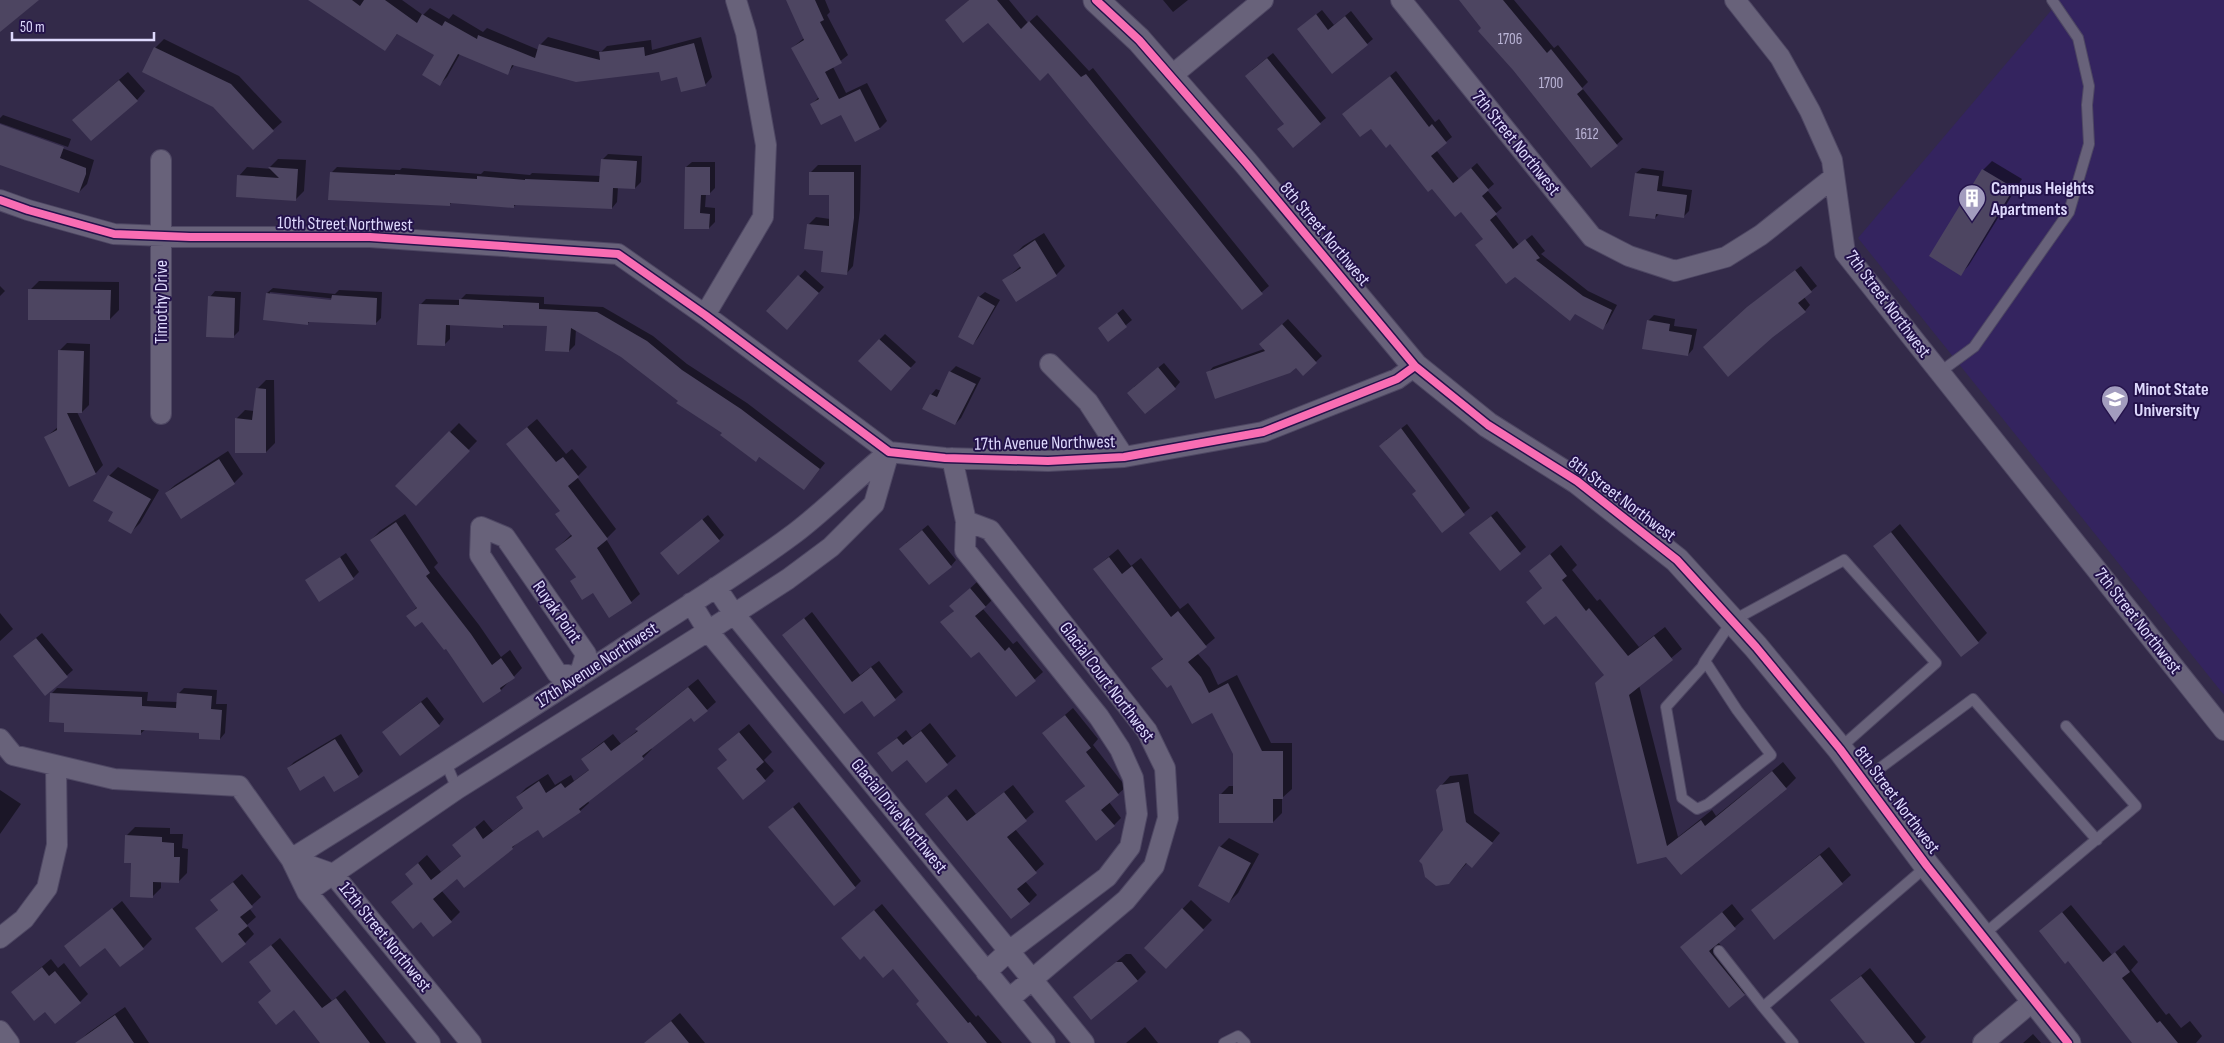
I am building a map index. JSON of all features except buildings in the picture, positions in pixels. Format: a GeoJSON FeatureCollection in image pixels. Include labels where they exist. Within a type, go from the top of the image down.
{"type":"FeatureCollection","features":[{"type":"Feature","properties":{"kind":"street"},"geometry":{"type":"LineString","coordinates":[[307,892],[457,789],[708,631],[788,578],[831,547],[874,504],[889,452],[705,315],[763,217],[766,145],[746,33],[736,0]]}},
{"type":"Feature","properties":{"kind":"street","name":"8th Street Northwest"},"geometry":{"type":"LineString","coordinates":[[1096,0],[1139,40],[1246,163],[1415,366],[1488,425],[1577,481],[1677,560],[1732,620],[1840,749],[1927,866],[2068,1043]]}},
{"type":"Feature","properties":{"kind":"street"},"geometry":{"type":"LineString","coordinates":[[1170,76],[1263,0]]}},
{"type":"Feature","properties":{"kind":"street","name":"7th Street Northwest"},"geometry":{"type":"LineString","coordinates":[[1401,0],[1592,237],[1630,256],[1676,271],[1726,257],[1761,235],[1834,177]]}},
{"type":"Feature","properties":{"kind":"street"},"geometry":{"type":"LineString","coordinates":[[1735,0],[1780,57],[1802,96],[1832,160],[1834,177]]}},
{"type":"Feature","properties":{"kind":"street","name":"Timothy Drive"},"geometry":{"type":"LineString","coordinates":[[161,160],[161,414]]}},
{"type":"Feature","properties":{"kind":"street","name":"7th Street Northwest"},"geometry":{"type":"LineString","coordinates":[[1834,177],[1845,253],[2224,730]]}},
{"type":"Feature","properties":{"kind":"street","name":"10th Street Northwest"},"geometry":{"type":"LineString","coordinates":[[0,200],[28,210],[114,234],[370,237],[618,254],[705,315]]}},
{"type":"Feature","properties":{"kind":"street"},"geometry":{"type":"LineString","coordinates":[[1050,364],[1088,402],[1124,457]]}},
{"type":"Feature","properties":{"kind":"street","name":"17th Avenue Northwest"},"geometry":{"type":"LineString","coordinates":[[291,859],[579,678],[795,534],[824,510],[859,476],[889,452],[952,458],[1048,461],[1124,457],[1263,432],[1397,380],[1415,366]]}},
{"type":"Feature","properties":{"kind":"street"},"geometry":{"type":"LineString","coordinates":[[952,458],[966,522],[965,550],[1098,717],[1120,749],[1133,778],[1137,814],[1130,847],[1107,877],[1009,951],[986,972]]}},
{"type":"Feature","properties":{"kind":"street","name":"Glacial Court Northwest"},"geometry":{"type":"LineString","coordinates":[[966,522],[990,530],[1147,731],[1165,768],[1168,818],[1154,866],[1126,900],[1008,999]]}},
{"type":"Feature","properties":{"kind":"street","name":"Ruyak Point"},"geometry":{"type":"LineString","coordinates":[[481,527],[505,537],[586,654],[579,678],[557,673],[480,556],[481,527]]}},
{"type":"Feature","properties":{"kind":"street","name":"Glacial Drive Northwest"},"geometry":{"type":"LineString","coordinates":[[716,587],[734,614],[1084,1043]]}},
{"type":"Feature","properties":{"kind":"street"},"geometry":{"type":"LineString","coordinates":[[692,603],[708,631],[1045,1043]]}},
{"type":"Feature","properties":{"kind":"street"},"geometry":{"type":"LineString","coordinates":[[579,678],[594,702]]}},
{"type":"Feature","properties":{"kind":"street"},"geometry":{"type":"LineString","coordinates":[[0,739],[13,755],[114,780],[239,786],[291,859],[307,892],[430,1043]]}},
{"type":"Feature","properties":{"kind":"street"},"geometry":{"type":"LineString","coordinates":[[0,938],[24,919],[47,888],[57,845],[56,766]]}},
{"type":"Feature","properties":{"kind":"street","name":"12th Street Northwest"},"geometry":{"type":"LineString","coordinates":[[291,859],[333,874],[471,1043]]}},
{"type":"Feature","properties":{"kind":"street"},"geometry":{"type":"LineString","coordinates":[[1983,1043],[2033,1001]]}},
{"type":"Feature","properties":{"kind":"street"},"geometry":{"type":"LineString","coordinates":[[0,1032],[9,1043]]}},
{"type":"Feature","properties":{"kind":"lane"},"geometry":{"type":"LineString","coordinates":[[1940,372],[1974,347],[2069,212],[2089,144],[2087,105],[2089,86],[2078,38],[2052,0]]}},
{"type":"Feature","properties":{"kind":"lane"},"geometry":{"type":"LineString","coordinates":[[1705,661],[1737,710],[1771,755],[1708,804],[1697,809],[1682,798],[1666,707],[1705,661],[1732,620],[1844,560],[1936,663],[1840,749]]}},
{"type":"Feature","properties":{"kind":"lane"},"geometry":{"type":"LineString","coordinates":[[1864,780],[1973,699],[2096,840]]}},
{"type":"Feature","properties":{"kind":"lane"},"geometry":{"type":"LineString","coordinates":[[1983,934],[2136,806],[2066,726]]}},
{"type":"Feature","properties":{"kind":"lane"},"geometry":{"type":"LineString","coordinates":[[446,763],[457,789]]}},
{"type":"Feature","properties":{"kind":"lane"},"geometry":{"type":"LineString","coordinates":[[1763,1006],[1927,866]]}},
{"type":"Feature","properties":{"kind":"lane"},"geometry":{"type":"LineString","coordinates":[[1719,951],[1793,1043]]}},
{"type":"Feature","properties":{"kind":"lane"},"geometry":{"type":"LineString","coordinates":[[1224,1043],[1238,1036],[1245,1043]]}},
{"type":"Feature","properties":{"kind":"shaded area","name":"Minot State University"},"geometry":{"type":"Polygon","coordinates":[[[2060,0],[2224,0],[2224,695],[1858,238],[2060,0]]]}},
{"type":"Feature","properties":{"kind":"cycle path"},"geometry":{"type":"LineString","coordinates":[[1096,0],[1139,40],[1246,163],[1415,366],[1488,425],[1577,481],[1677,560],[1756,647],[1840,749],[1927,866],[2068,1043]]}},
{"type":"Feature","properties":{"kind":"cycle path"},"geometry":{"type":"LineString","coordinates":[[0,200],[28,210],[114,234],[190,237],[370,237],[618,254],[705,315],[889,452],[945,458],[1048,461],[1124,457],[1263,432],[1397,379],[1415,366]]}},
{"type":"Feature","properties":{"kind":"place","name":"Campus Heights Apartments"},"geometry":{"type":"Point","coordinates":[1972,222]}},
{"type":"Feature","properties":{"kind":"place","name":"Minot State University"},"geometry":{"type":"Point","coordinates":[2115,423]}}]}
